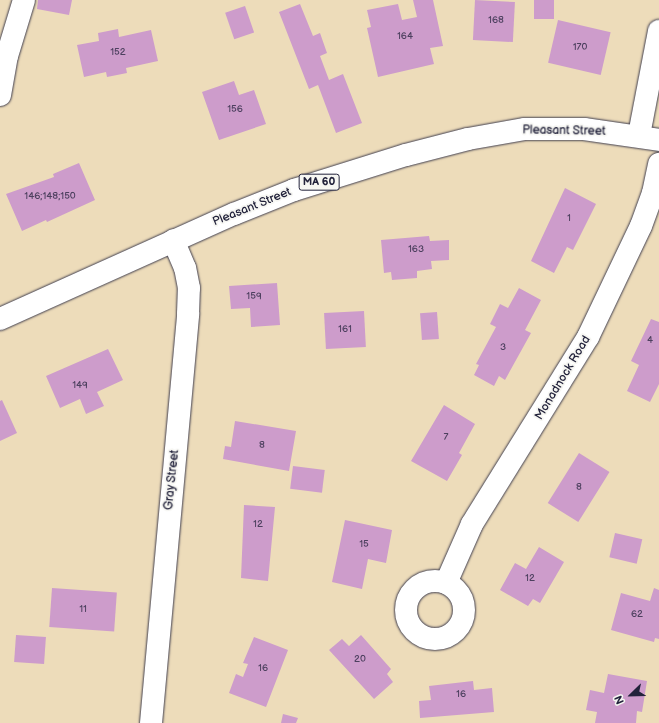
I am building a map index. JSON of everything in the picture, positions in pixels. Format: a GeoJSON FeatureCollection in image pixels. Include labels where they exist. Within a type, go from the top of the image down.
{"type":"FeatureCollection","features":[{"type":"Feature","properties":{"kind":"street"},"geometry":{"type":"LineString","coordinates":[[0,94],[6,56],[24,0]]}},
{"type":"Feature","properties":{"kind":"street"},"geometry":{"type":"LineString","coordinates":[[649,137],[659,31]]}},
{"type":"Feature","properties":{"kind":"street","name":"Pleasant Street"},"geometry":{"type":"LineString","coordinates":[[0,319],[173,240],[301,188],[356,169],[468,139],[525,129],[584,129],[649,137]]}},
{"type":"Feature","properties":{"kind":"street","name":"Monadnock Road"},"geometry":{"type":"LineString","coordinates":[[446,583],[472,524],[588,337],[641,226],[653,193],[659,164]]}},
{"type":"Feature","properties":{"kind":"street","name":"Gray Street"},"geometry":{"type":"LineString","coordinates":[[151,723],[188,314],[189,288],[185,268],[173,240]]}},
{"type":"Feature","properties":{"kind":"building"},"geometry":{"type":"Polygon","coordinates":[[[38,0],[72,0],[69,15],[37,9],[38,0]]]}},
{"type":"Feature","properties":{"kind":"building"},"geometry":{"type":"Polygon","coordinates":[[[413,0],[433,0],[443,46],[430,48],[434,64],[378,77],[367,28],[371,27],[367,10],[398,4],[402,20],[417,17],[413,0]]]}},
{"type":"Feature","properties":{"kind":"building"},"geometry":{"type":"Polygon","coordinates":[[[475,0],[515,2],[513,42],[473,40],[475,0]]]}},
{"type":"Feature","properties":{"kind":"building"},"geometry":{"type":"Polygon","coordinates":[[[534,0],[554,0],[554,19],[534,19],[534,0]]]}},
{"type":"Feature","properties":{"kind":"building"},"geometry":{"type":"Polygon","coordinates":[[[300,4],[313,36],[320,33],[327,53],[320,56],[329,80],[343,74],[362,123],[336,133],[318,85],[309,89],[279,12],[300,4]]]}},
{"type":"Feature","properties":{"kind":"building"},"geometry":{"type":"Polygon","coordinates":[[[245,6],[254,32],[234,39],[225,13],[245,6]]]}},
{"type":"Feature","properties":{"kind":"building"},"geometry":{"type":"Polygon","coordinates":[[[558,20],[611,32],[601,75],[548,63],[558,20]]]}},
{"type":"Feature","properties":{"kind":"building"},"geometry":{"type":"Polygon","coordinates":[[[118,29],[119,37],[151,30],[158,61],[126,68],[127,73],[107,77],[106,72],[84,77],[77,45],[99,41],[98,33],[118,29]]]}},
{"type":"Feature","properties":{"kind":"building"},"geometry":{"type":"Polygon","coordinates":[[[234,81],[239,95],[254,90],[266,124],[219,140],[202,92],[234,81]]]}},
{"type":"Feature","properties":{"kind":"building"},"geometry":{"type":"Polygon","coordinates":[[[79,163],[95,200],[47,222],[46,220],[22,231],[6,194],[54,177],[53,174],[79,163]]]}},
{"type":"Feature","properties":{"kind":"building"},"geometry":{"type":"Polygon","coordinates":[[[565,188],[596,204],[573,250],[567,247],[554,273],[531,261],[565,188]]]}},
{"type":"Feature","properties":{"kind":"building"},"geometry":{"type":"Polygon","coordinates":[[[429,236],[430,241],[449,240],[449,260],[431,261],[432,269],[417,271],[417,278],[392,280],[391,272],[384,273],[381,240],[429,236]]]}},
{"type":"Feature","properties":{"kind":"building"},"geometry":{"type":"Polygon","coordinates":[[[277,283],[280,325],[251,327],[250,308],[231,309],[229,286],[277,283]]]}},
{"type":"Feature","properties":{"kind":"building"},"geometry":{"type":"Polygon","coordinates":[[[519,288],[541,300],[525,330],[531,333],[505,380],[499,376],[494,386],[474,375],[479,365],[476,364],[496,327],[490,324],[500,304],[508,308],[519,288]]]}},
{"type":"Feature","properties":{"kind":"building"},"geometry":{"type":"Polygon","coordinates":[[[364,311],[366,347],[326,349],[324,313],[364,311]]]}},
{"type":"Feature","properties":{"kind":"building"},"geometry":{"type":"Polygon","coordinates":[[[437,312],[439,339],[422,340],[420,313],[437,312]]]}},
{"type":"Feature","properties":{"kind":"building"},"geometry":{"type":"Polygon","coordinates":[[[651,319],[659,322],[659,384],[650,402],[627,391],[639,365],[631,361],[651,319]]]}},
{"type":"Feature","properties":{"kind":"building"},"geometry":{"type":"Polygon","coordinates":[[[108,349],[123,380],[97,392],[104,406],[86,414],[80,399],[60,408],[46,376],[108,349]]]}},
{"type":"Feature","properties":{"kind":"building"},"geometry":{"type":"Polygon","coordinates":[[[2,400],[17,433],[0,441],[0,401],[2,400]]]}},
{"type":"Feature","properties":{"kind":"building"},"geometry":{"type":"Polygon","coordinates":[[[444,405],[475,424],[459,453],[462,455],[447,481],[411,461],[444,405]]]}},
{"type":"Feature","properties":{"kind":"building"},"geometry":{"type":"Polygon","coordinates":[[[235,421],[296,431],[289,471],[223,459],[225,446],[231,447],[235,421]]]}},
{"type":"Feature","properties":{"kind":"building"},"geometry":{"type":"Polygon","coordinates":[[[579,453],[610,472],[578,522],[548,503],[579,453]]]}},
{"type":"Feature","properties":{"kind":"building"},"geometry":{"type":"Polygon","coordinates":[[[293,466],[325,470],[322,493],[290,489],[293,466]]]}},
{"type":"Feature","properties":{"kind":"building"},"geometry":{"type":"Polygon","coordinates":[[[244,505],[275,507],[268,581],[241,578],[244,505]]]}},
{"type":"Feature","properties":{"kind":"building"},"geometry":{"type":"Polygon","coordinates":[[[345,520],[392,530],[386,563],[368,559],[362,589],[332,582],[345,520]]]}},
{"type":"Feature","properties":{"kind":"building"},"geometry":{"type":"Polygon","coordinates":[[[615,533],[642,539],[637,564],[609,557],[615,533]]]}},
{"type":"Feature","properties":{"kind":"building"},"geometry":{"type":"Polygon","coordinates":[[[539,547],[564,562],[540,603],[533,599],[528,606],[500,590],[515,563],[526,569],[539,547]]]}},
{"type":"Feature","properties":{"kind":"building"},"geometry":{"type":"Polygon","coordinates":[[[52,588],[117,593],[114,631],[49,627],[52,588]]]}},
{"type":"Feature","properties":{"kind":"building"},"geometry":{"type":"Polygon","coordinates":[[[654,588],[659,590],[659,639],[655,638],[654,642],[611,630],[621,593],[650,601],[654,588]]]}},
{"type":"Feature","properties":{"kind":"building"},"geometry":{"type":"Polygon","coordinates":[[[16,635],[46,637],[44,664],[14,662],[16,635]]]}},
{"type":"Feature","properties":{"kind":"building"},"geometry":{"type":"Polygon","coordinates":[[[361,635],[391,669],[387,674],[393,682],[374,699],[329,650],[342,639],[349,646],[361,635]]]}},
{"type":"Feature","properties":{"kind":"building"},"geometry":{"type":"Polygon","coordinates":[[[254,637],[288,650],[266,707],[229,693],[236,674],[243,677],[248,664],[243,663],[254,637]]]}},
{"type":"Feature","properties":{"kind":"building"},"geometry":{"type":"Polygon","coordinates":[[[608,674],[647,681],[642,712],[637,711],[636,723],[595,723],[597,712],[586,710],[590,690],[604,693],[608,674]]]}},
{"type":"Feature","properties":{"kind":"building"},"geometry":{"type":"Polygon","coordinates":[[[473,681],[474,690],[492,688],[494,712],[420,718],[419,701],[431,700],[429,686],[473,681]]]}},
{"type":"Feature","properties":{"kind":"building"},"geometry":{"type":"Polygon","coordinates":[[[283,714],[298,718],[296,723],[281,723],[283,714]]]}}]}
